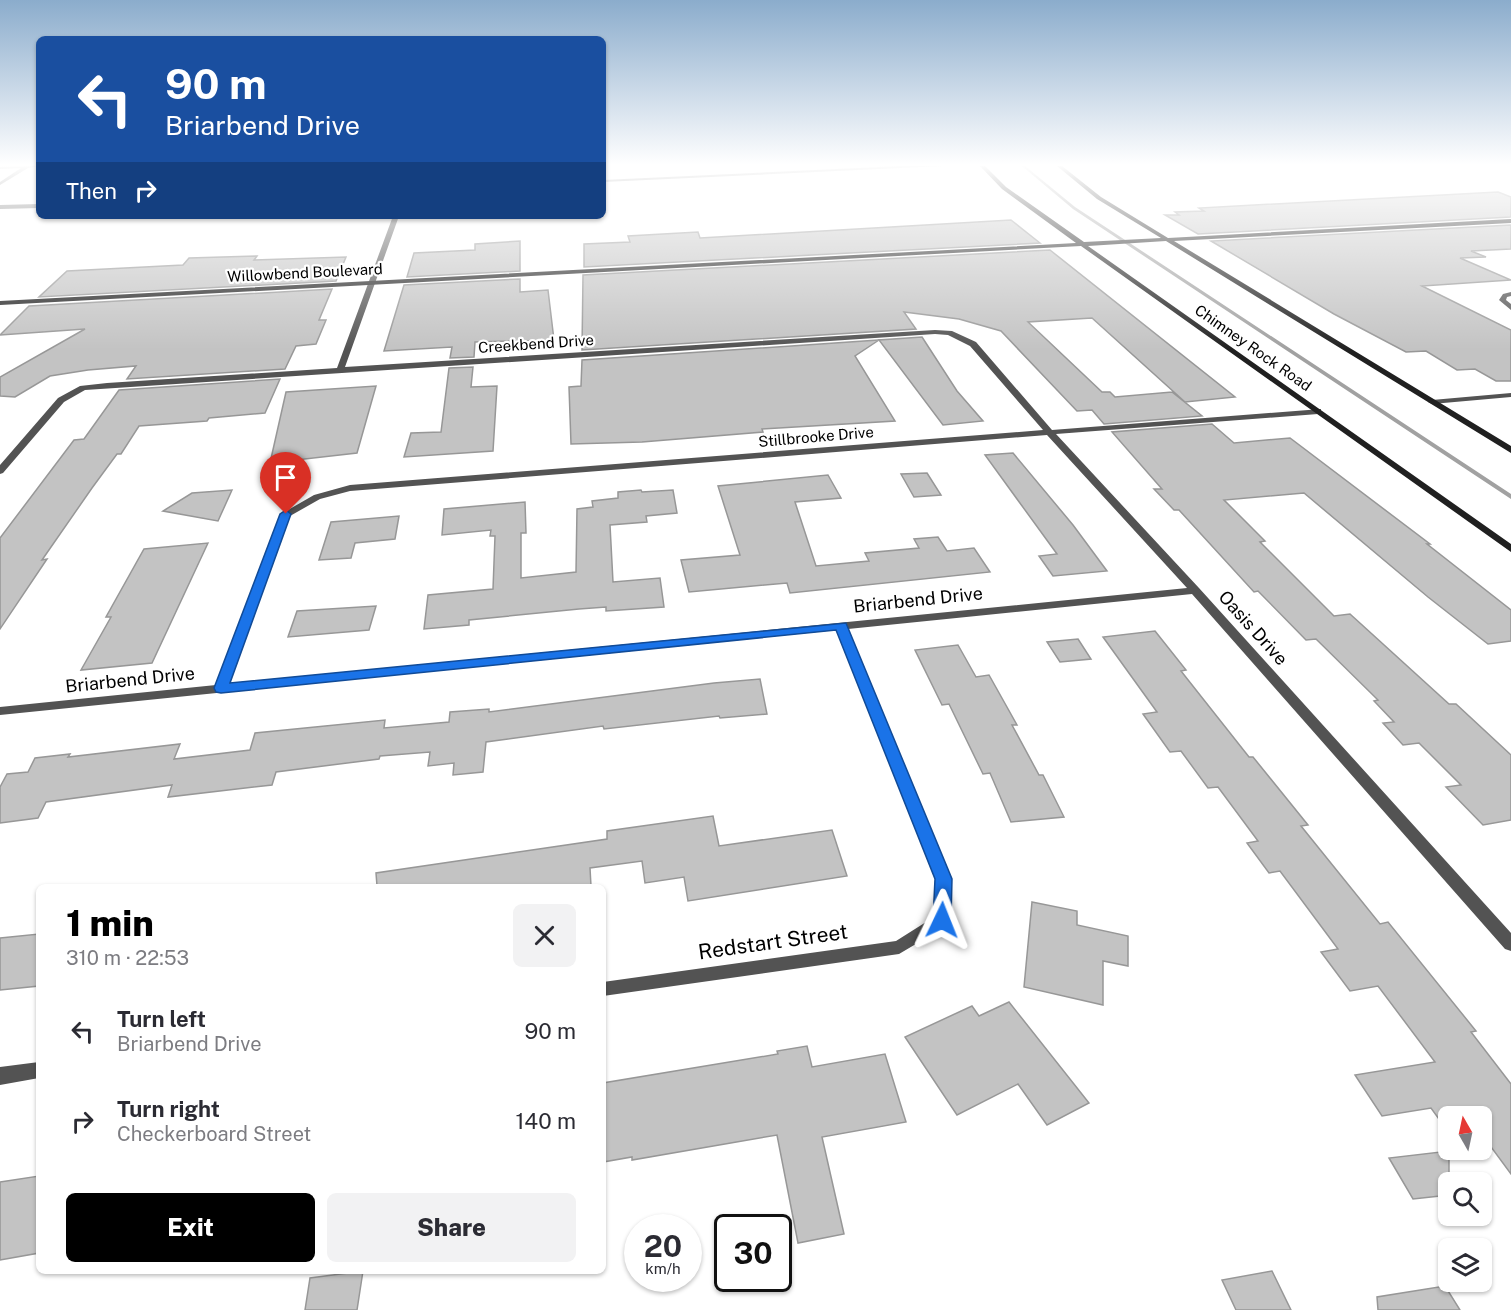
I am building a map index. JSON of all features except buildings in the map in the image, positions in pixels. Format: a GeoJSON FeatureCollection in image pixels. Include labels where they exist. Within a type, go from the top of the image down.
{"type":"FeatureCollection","features":[{"type":"Feature","properties":{"kind":"main road","name":"Chimney Rock Road"},"geometry":{"type":"LineString","coordinates":[[1059,227],[1511,549]]}},
{"type":"Feature","properties":{"kind":"main road"},"geometry":{"type":"LineString","coordinates":[[1146,227],[1281,307],[1511,450]]}},
{"type":"Feature","properties":{"kind":"main road","name":"Willowbend Boulevard"},"geometry":{"type":"LineString","coordinates":[[0,303],[1400,227]]}},
{"type":"Feature","properties":{"kind":"street"},"geometry":{"type":"LineString","coordinates":[[340,370],[392,227]]}},
{"type":"Feature","properties":{"kind":"street"},"geometry":{"type":"LineString","coordinates":[[1511,294],[1505,295],[1502,300],[1511,308]]}},
{"type":"Feature","properties":{"kind":"street","name":"Creekbend Drive"},"geometry":{"type":"LineString","coordinates":[[0,471],[61,400],[82,388],[935,332],[949,333],[966,340]]}},
{"type":"Feature","properties":{"kind":"street","name":"Oasis Drive"},"geometry":{"type":"LineString","coordinates":[[966,340],[973,344],[1049,432],[1195,590],[1511,944]]}},
{"type":"Feature","properties":{"kind":"street"},"geometry":{"type":"LineString","coordinates":[[1432,402],[1511,395]]}},
{"type":"Feature","properties":{"kind":"street","name":"Stillbrooke Drive"},"geometry":{"type":"LineString","coordinates":[[221,688],[286,514],[317,496],[350,488],[1318,411]]}},
{"type":"Feature","properties":{"kind":"street","name":"Briarbend Drive"},"geometry":{"type":"LineString","coordinates":[[0,711],[1195,590]]}},
{"type":"Feature","properties":{"kind":"street","name":"Redstart Street"},"geometry":{"type":"LineString","coordinates":[[606,989],[899,947],[942,920],[943,879],[841,626]]}},
{"type":"Feature","properties":{"kind":"street"},"geometry":{"type":"LineString","coordinates":[[0,1076],[36,1070]]}},
{"type":"Feature","properties":{"kind":"waterway"},"geometry":{"type":"LineString","coordinates":[[1103,227],[1511,497]]}},
{"type":"Feature","properties":{"kind":"route"},"geometry":{"type":"LineString","coordinates":[[286,514],[221,688],[841,626],[943,879],[942,920]]}}]}
